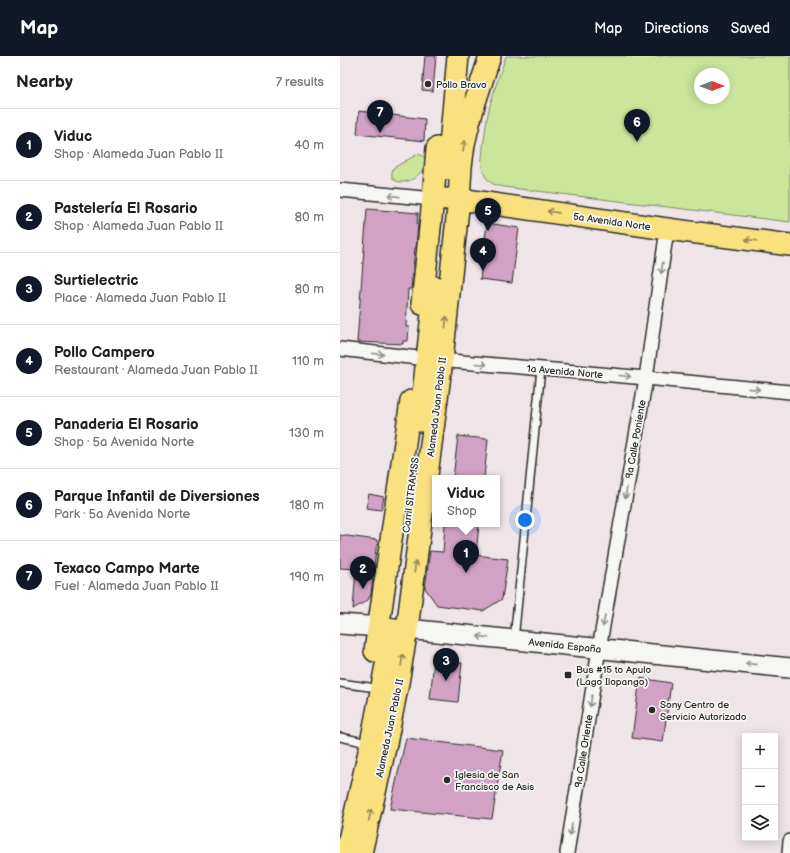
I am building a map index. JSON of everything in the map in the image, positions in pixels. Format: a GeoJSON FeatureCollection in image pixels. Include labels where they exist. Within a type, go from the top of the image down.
{"type":"FeatureCollection","features":[{"type":"Feature","properties":{"kind":"main road","name":"Alameda Juan Pablo II"},"geometry":{"type":"LineString","coordinates":[[429,359],[446,199],[445,56]]}},
{"type":"Feature","properties":{"kind":"main road"},"geometry":{"type":"LineString","coordinates":[[446,199],[458,56]]}},
{"type":"Feature","properties":{"kind":"main road"},"geometry":{"type":"LineString","coordinates":[[451,133],[478,56]]}},
{"type":"Feature","properties":{"kind":"main road","name":"Alameda Juan Pablo II"},"geometry":{"type":"LineString","coordinates":[[446,199],[461,167],[466,137],[475,102],[490,56]]}},
{"type":"Feature","properties":{"kind":"main road","name":"5a Avenida Norte"},"geometry":{"type":"LineString","coordinates":[[446,199],[790,245]]}},
{"type":"Feature","properties":{"kind":"main road","name":"Carril SITRAMSS"},"geometry":{"type":"LineString","coordinates":[[346,853],[371,742],[393,628],[429,359]]}},
{"type":"Feature","properties":{"kind":"main road","name":"Avenida España"},"geometry":{"type":"LineString","coordinates":[[340,624],[790,668]]}},
{"type":"Feature","properties":{"kind":"main road","name":"Alameda Juan Pablo II"},"geometry":{"type":"LineString","coordinates":[[361,853],[398,684],[393,628]]}},
{"type":"Feature","properties":{"kind":"main road"},"geometry":{"type":"LineString","coordinates":[[340,822],[349,739],[393,628]]}},
{"type":"Feature","properties":{"kind":"street"},"geometry":{"type":"LineString","coordinates":[[340,190],[446,199]]}},
{"type":"Feature","properties":{"kind":"street","name":"9a Calle Poniente"},"geometry":{"type":"LineString","coordinates":[[599,649],[646,378],[667,229]]}},
{"type":"Feature","properties":{"kind":"street","name":"1a Avenida Norte"},"geometry":{"type":"LineString","coordinates":[[340,349],[429,359],[790,392]]}},
{"type":"Feature","properties":{"kind":"street","name":"9a Calle Oriente"},"geometry":{"type":"LineString","coordinates":[[568,853],[599,649]]}},
{"type":"Feature","properties":{"kind":"street"},"geometry":{"type":"LineString","coordinates":[[789,853],[790,841]]}},
{"type":"Feature","properties":{"kind":"lane"},"geometry":{"type":"LineString","coordinates":[[514,640],[541,369]]}},
{"type":"Feature","properties":{"kind":"lane"},"geometry":{"type":"LineString","coordinates":[[340,683],[369,687]]}},
{"type":"Feature","properties":{"kind":"green space"},"geometry":{"type":"Polygon","coordinates":[[[506,56],[790,56],[790,222],[504,187],[494,184],[484,175],[482,168],[486,126],[493,95],[506,56]]]}},
{"type":"Feature","properties":{"kind":"green space"},"geometry":{"type":"Polygon","coordinates":[[[418,154],[428,158],[420,173],[408,181],[395,181],[392,174],[393,168],[418,154]]]}},
{"type":"Feature","properties":{"kind":"building"},"geometry":{"type":"Polygon","coordinates":[[[425,56],[436,56],[433,91],[422,90],[425,56]]]}},
{"type":"Feature","properties":{"kind":"building"},"geometry":{"type":"Polygon","coordinates":[[[359,111],[425,119],[424,141],[357,134],[359,111]]]}},
{"type":"Feature","properties":{"kind":"building"},"geometry":{"type":"Polygon","coordinates":[[[367,209],[418,213],[416,248],[411,289],[408,289],[406,327],[409,327],[408,341],[403,341],[403,344],[357,342],[367,209]]]}},
{"type":"Feature","properties":{"kind":"building"},"geometry":{"type":"Polygon","coordinates":[[[487,223],[519,228],[512,283],[480,279],[487,223]]]}},
{"type":"Feature","properties":{"kind":"building"},"geometry":{"type":"Polygon","coordinates":[[[458,436],[488,439],[484,475],[453,475],[458,436]]]}},
{"type":"Feature","properties":{"kind":"building"},"geometry":{"type":"Polygon","coordinates":[[[369,494],[384,497],[381,510],[366,508],[369,494]]]}},
{"type":"Feature","properties":{"kind":"building"},"geometry":{"type":"Polygon","coordinates":[[[445,527],[479,527],[476,555],[508,559],[502,599],[483,611],[437,605],[425,588],[430,551],[443,552],[445,527]]]}},
{"type":"Feature","properties":{"kind":"building"},"geometry":{"type":"Polygon","coordinates":[[[340,535],[377,540],[371,594],[368,600],[353,609],[356,569],[340,568],[340,535]]]}},
{"type":"Feature","properties":{"kind":"building"},"geometry":{"type":"Polygon","coordinates":[[[434,660],[462,663],[458,702],[430,699],[434,660]]]}},
{"type":"Feature","properties":{"kind":"building","name":"Sony Centro de Servicio Autorizado"},"geometry":{"type":"Polygon","coordinates":[[[640,678],[671,683],[663,742],[632,738],[640,678]]]}},
{"type":"Feature","properties":{"kind":"building","name":"Iglesia de San Francisco de Asis"},"geometry":{"type":"Polygon","coordinates":[[[406,738],[503,750],[492,819],[390,809],[406,738]]]}},
{"type":"Feature","properties":{"kind":"place","name":"Pollo Bravo"},"geometry":{"type":"Point","coordinates":[428,84]}},
{"type":"Feature","properties":{"kind":"place","name":"Texaco Campo Marte"},"geometry":{"type":"Point","coordinates":[380,133]}},
{"type":"Feature","properties":{"kind":"place","name":"Parque Infantil de Diversiones"},"geometry":{"type":"Point","coordinates":[637,142]}},
{"type":"Feature","properties":{"kind":"place","name":"Panaderia El Rosario"},"geometry":{"type":"Point","coordinates":[488,231]}},
{"type":"Feature","properties":{"kind":"place","name":"Pollo Campero"},"geometry":{"type":"Point","coordinates":[483,271]}},
{"type":"Feature","properties":{"kind":"place","name":"Viduc"},"geometry":{"type":"Point","coordinates":[466,573]}},
{"type":"Feature","properties":{"kind":"place","name":"Pastelería El Rosario"},"geometry":{"type":"Point","coordinates":[363,589]}},
{"type":"Feature","properties":{"kind":"place","name":"Bus #15 to Apulo (Lago Ilopango)"},"geometry":{"type":"Point","coordinates":[568,675]}},
{"type":"Feature","properties":{"kind":"place","name":"Surtielectric"},"geometry":{"type":"Point","coordinates":[446,681]}},
{"type":"Feature","properties":{"kind":"place","name":"Sony Centro de Servicio Autorizado"},"geometry":{"type":"Point","coordinates":[652,710]}},
{"type":"Feature","properties":{"kind":"place","name":"Iglesia de San Francisco de Asis"},"geometry":{"type":"Point","coordinates":[447,780]}}]}
